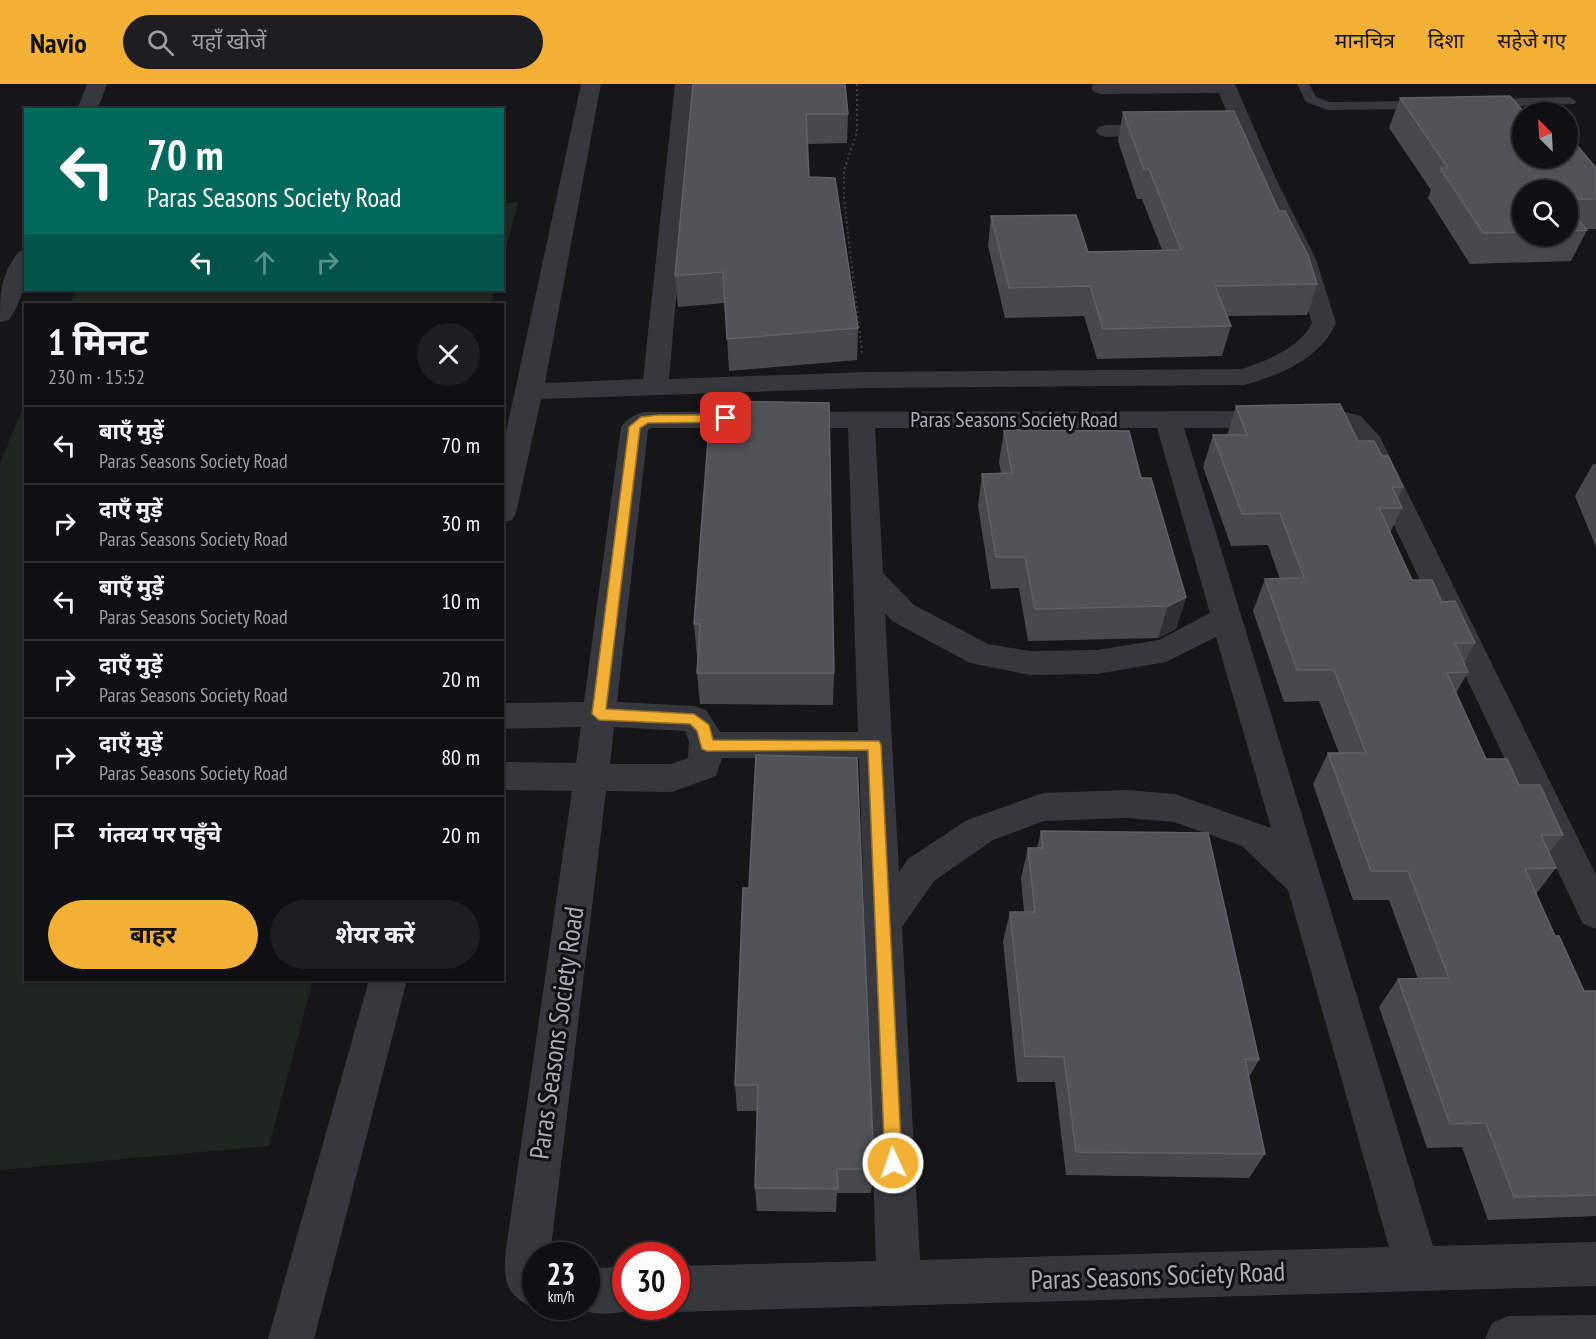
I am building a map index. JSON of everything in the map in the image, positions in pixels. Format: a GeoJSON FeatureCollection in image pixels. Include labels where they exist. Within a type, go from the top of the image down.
{"type":"FeatureCollection","features":[{"type":"Feature","properties":{"kind":"street"},"geometry":{"type":"LineString","coordinates":[[88,108],[97,84]]}},
{"type":"Feature","properties":{"kind":"street"},"geometry":{"type":"LineString","coordinates":[[504,504],[530,391],[591,84]]}},
{"type":"Feature","properties":{"kind":"street"},"geometry":{"type":"LineString","coordinates":[[656,387],[685,84]]}},
{"type":"Feature","properties":{"kind":"street"},"geometry":{"type":"LineString","coordinates":[[530,391],[866,380],[1244,377],[1267,369],[1299,351],[1323,329],[1324,323],[1304,259],[1233,130],[1225,86],[1101,88]]}},
{"type":"Feature","properties":{"kind":"street"},"geometry":{"type":"LineString","coordinates":[[1106,131],[1187,130]]}},
{"type":"Feature","properties":{"kind":"street"},"geometry":{"type":"LineString","coordinates":[[0,315],[24,261]]}},
{"type":"Feature","properties":{"kind":"street","name":"Paras Seasons Society Road"},"geometry":{"type":"LineString","coordinates":[[529,1242],[635,427],[638,423],[658,418],[1341,419],[1351,422],[1366,437],[1596,913]]}},
{"type":"Feature","properties":{"kind":"street"},"geometry":{"type":"LineString","coordinates":[[861,419],[899,1283]]}},
{"type":"Feature","properties":{"kind":"street"},"geometry":{"type":"LineString","coordinates":[[1168,419],[1418,1269]]}},
{"type":"Feature","properties":{"kind":"street"},"geometry":{"type":"LineString","coordinates":[[867,575],[903,613],[981,655],[1030,663],[1097,662],[1166,650],[1227,618]]}},
{"type":"Feature","properties":{"kind":"street"},"geometry":{"type":"LineString","coordinates":[[504,716],[599,714],[694,719],[704,729],[707,745],[704,766],[672,778],[504,776]]}},
{"type":"Feature","properties":{"kind":"street"},"geometry":{"type":"LineString","coordinates":[[707,745],[874,745]]}},
{"type":"Feature","properties":{"kind":"street"},"geometry":{"type":"LineString","coordinates":[[883,924],[921,870],[980,830],[1043,807],[1127,804],[1174,808],[1255,836],[1305,883]]}},
{"type":"Feature","properties":{"kind":"street"},"geometry":{"type":"LineString","coordinates":[[291,1339],[388,981]]}},
{"type":"Feature","properties":{"kind":"street","name":"Paras Seasons Society Road"},"geometry":{"type":"LineString","coordinates":[[690,1289],[1596,1264]]}},
{"type":"Feature","properties":{"kind":"street"},"geometry":{"type":"LineString","coordinates":[[1508,1339],[1596,1338]]}},
{"type":"Feature","properties":{"kind":"lane"},"geometry":{"type":"LineString","coordinates":[[1303,84],[1311,99],[1328,106],[1443,104]]}},
{"type":"Feature","properties":{"kind":"lane"},"geometry":{"type":"LineString","coordinates":[[1478,103],[1570,101]]}},
{"type":"Feature","properties":{"kind":"path"},"geometry":{"type":"LineString","coordinates":[[857,84],[857,132],[844,170],[844,199],[866,380]]}},
{"type":"Feature","properties":{"kind":"shaded area"},"geometry":{"type":"Polygon","coordinates":[[[518,202],[504,257],[504,203],[518,202]]]}},
{"type":"Feature","properties":{"kind":"shaded area"},"geometry":{"type":"Polygon","coordinates":[[[76,291],[495,291],[491,303],[70,303],[76,291]]]}},
{"type":"Feature","properties":{"kind":"shaded area"},"geometry":{"type":"Polygon","coordinates":[[[24,406],[24,981],[313,981],[269,1146],[0,1170],[0,462],[24,406]]]}},
{"type":"Feature","properties":{"kind":"building"},"geometry":{"type":"Polygon","coordinates":[[[693,84],[845,84],[848,114],[806,114],[809,177],[835,178],[858,328],[727,339],[723,272],[675,276],[693,84]]]}},
{"type":"Feature","properties":{"kind":"building"},"geometry":{"type":"Polygon","coordinates":[[[1510,96],[1515,102],[1512,102],[1512,168],[1578,168],[1578,147],[1596,168],[1596,199],[1578,199],[1578,180],[1512,180],[1512,232],[1483,233],[1440,168],[1448,168],[1400,98],[1510,96]]]}},
{"type":"Feature","properties":{"kind":"building"},"geometry":{"type":"Polygon","coordinates":[[[1234,111],[1279,211],[1285,211],[1308,255],[1317,284],[1215,286],[1231,326],[1103,329],[1090,286],[1009,288],[991,216],[1076,215],[1088,252],[1181,250],[1149,169],[1144,170],[1123,112],[1234,111]]]}},
{"type":"Feature","properties":{"kind":"building"},"geometry":{"type":"Polygon","coordinates":[[[1578,219],[1587,230],[1578,230],[1578,219]]]}},
{"type":"Feature","properties":{"kind":"building"},"geometry":{"type":"Polygon","coordinates":[[[711,401],[829,403],[834,673],[697,673],[700,624],[694,624],[711,401]]]}},
{"type":"Feature","properties":{"kind":"building"},"geometry":{"type":"Polygon","coordinates":[[[1340,404],[1358,441],[1374,441],[1382,456],[1388,456],[1403,487],[1392,487],[1402,508],[1379,508],[1412,580],[1432,580],[1442,602],[1455,601],[1475,643],[1455,643],[1468,672],[1447,673],[1486,759],[1507,759],[1519,785],[1540,785],[1563,835],[1541,835],[1556,868],[1525,869],[1555,936],[1559,936],[1584,991],[1596,991],[1596,1195],[1514,1197],[1486,1123],[1450,1124],[1398,979],[1449,978],[1408,871],[1371,871],[1328,753],[1366,753],[1334,670],[1297,670],[1265,579],[1304,578],[1280,513],[1242,514],[1213,435],[1247,435],[1236,406],[1340,404]]]}},
{"type":"Feature","properties":{"kind":"building"},"geometry":{"type":"Polygon","coordinates":[[[1004,430],[1129,431],[1141,478],[1151,478],[1186,597],[1168,606],[1035,609],[1025,557],[996,557],[982,474],[1012,473],[1004,430]]]}},
{"type":"Feature","properties":{"kind":"building"},"geometry":{"type":"Polygon","coordinates":[[[756,755],[857,758],[874,1169],[837,1169],[838,1189],[755,1188],[758,1085],[735,1085],[743,888],[749,888],[756,755]]]}},
{"type":"Feature","properties":{"kind":"building"},"geometry":{"type":"Polygon","coordinates":[[[1041,831],[1208,833],[1259,1060],[1245,1059],[1265,1154],[1076,1152],[1064,1057],[1025,1056],[1010,912],[1035,912],[1028,848],[1043,848],[1041,831]]]}},
{"type":"Feature","properties":{"kind":"route"},"geometry":{"type":"LineString","coordinates":[[726,418],[658,418],[645,420],[635,427],[599,714],[694,719],[704,729],[707,745],[874,745],[893,1163]]}}]}
